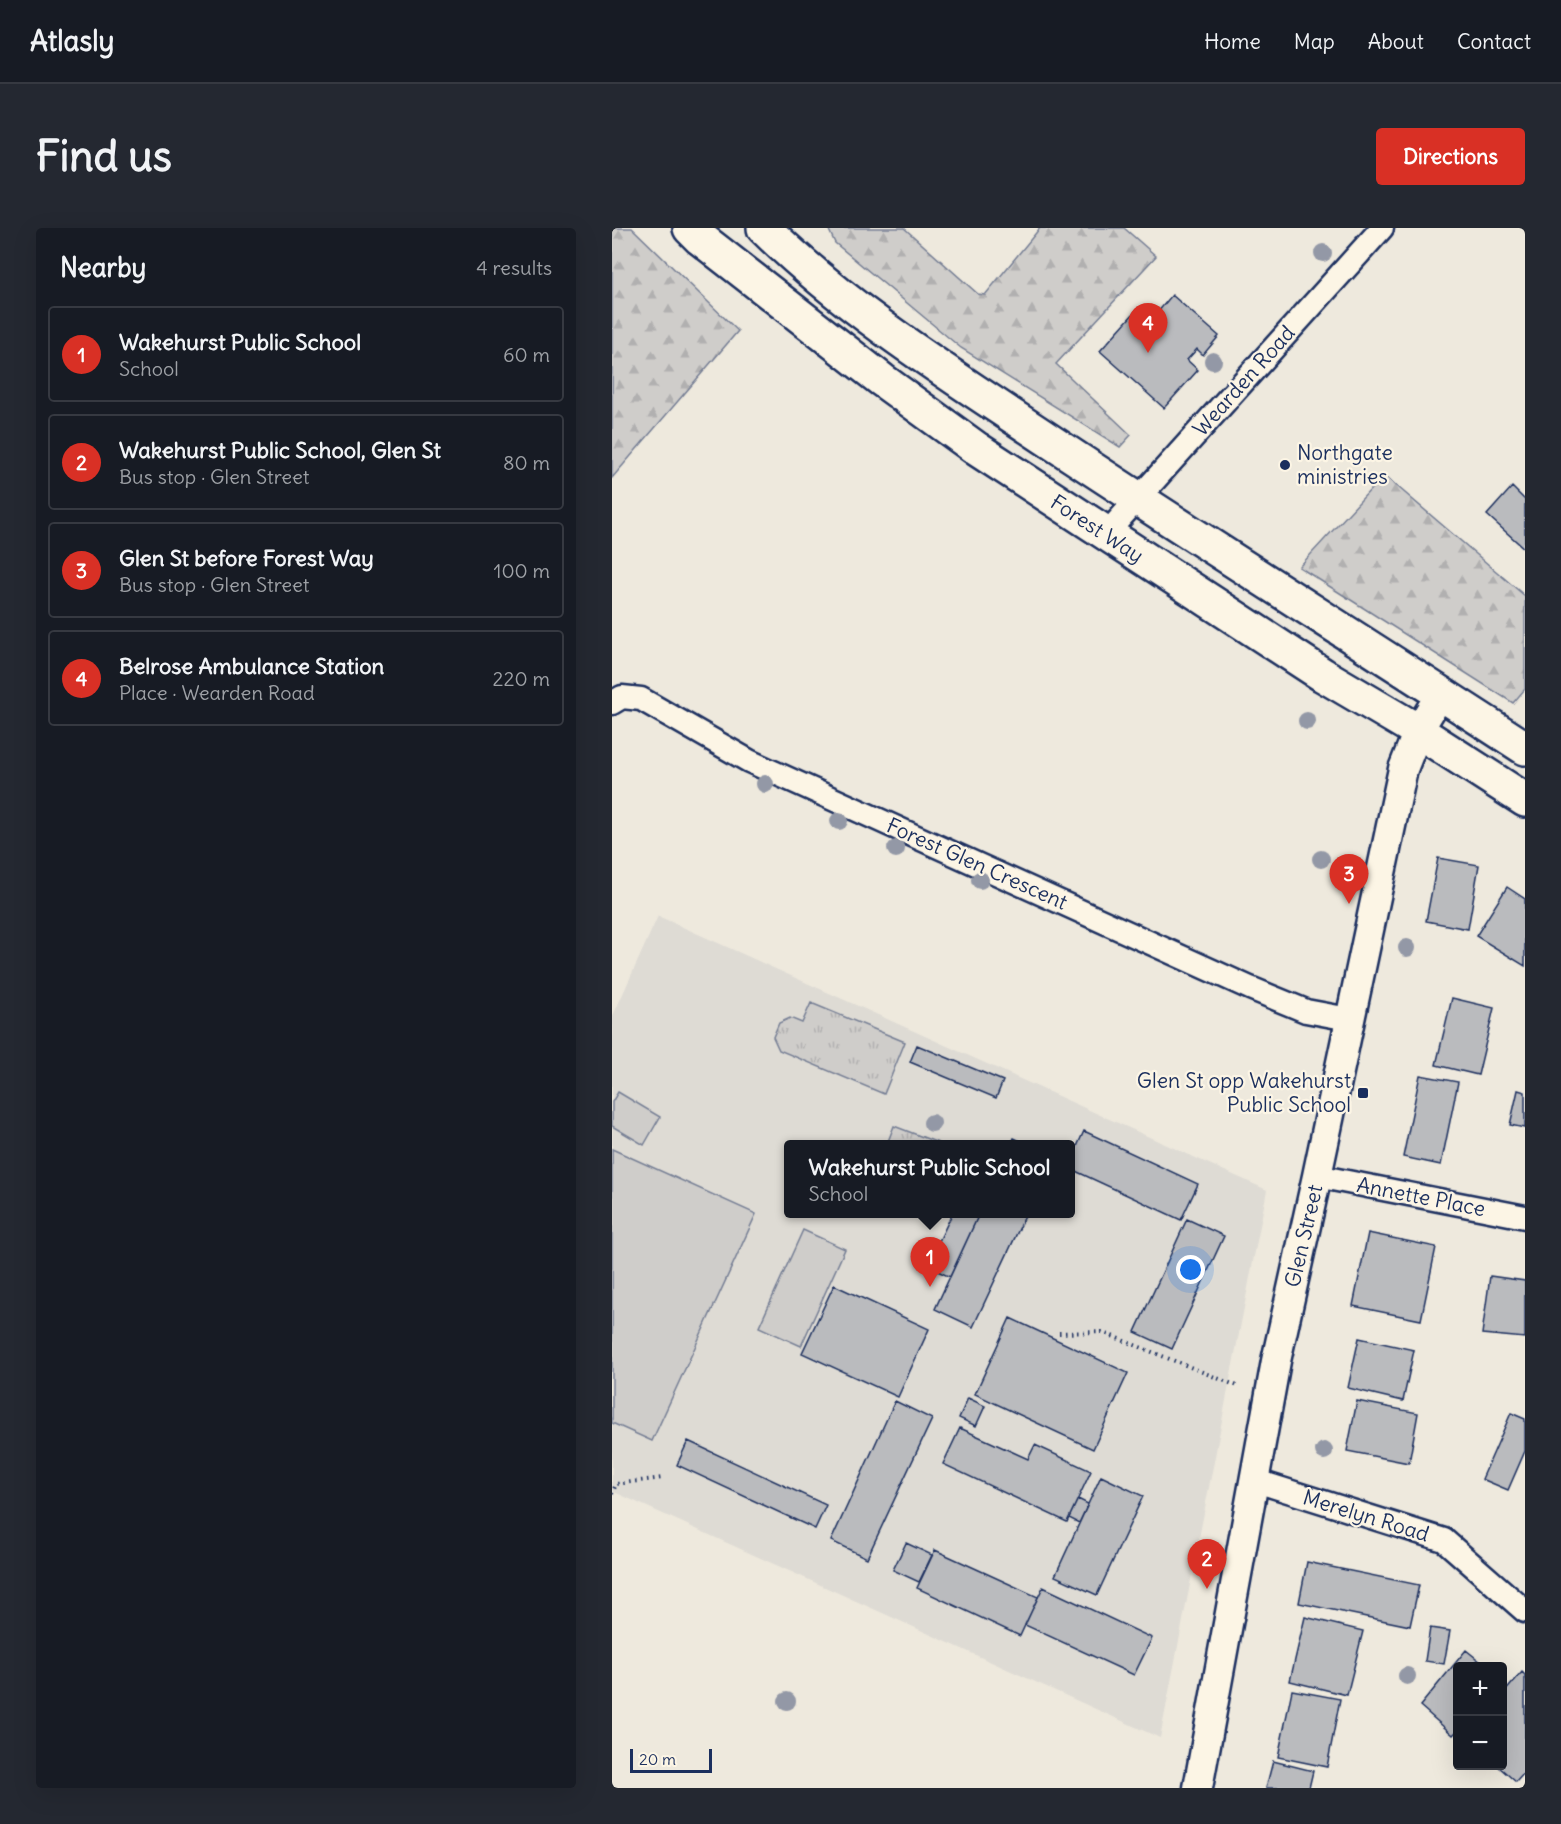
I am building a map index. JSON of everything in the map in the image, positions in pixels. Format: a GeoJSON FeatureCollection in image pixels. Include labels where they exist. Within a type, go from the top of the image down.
{"type":"FeatureCollection","features":[{"type":"Feature","properties":{"kind":"main road","name":"Forest Way"},"geometry":{"type":"LineString","coordinates":[[690,228],[882,380],[977,449],[1105,535],[1323,675],[1418,731],[1525,800]]}},
{"type":"Feature","properties":{"kind":"main road"},"geometry":{"type":"LineString","coordinates":[[764,228],[795,258],[853,306],[995,404],[1525,748]]}},
{"type":"Feature","properties":{"kind":"street","name":"Wearden Road"},"geometry":{"type":"LineString","coordinates":[[1105,535],[1382,228]]}},
{"type":"Feature","properties":{"kind":"street","name":"Glen Street"},"geometry":{"type":"LineString","coordinates":[[1198,1788],[1276,1360],[1403,769],[1418,731],[1441,693]]}},
{"type":"Feature","properties":{"kind":"street","name":"Forest Glen Crescent"},"geometry":{"type":"LineString","coordinates":[[612,703],[622,698],[641,699],[749,761],[1306,1011],[1349,1019]]}},
{"type":"Feature","properties":{"kind":"street","name":"Annette Place"},"geometry":{"type":"LineString","coordinates":[[1317,1176],[1525,1217]]}},
{"type":"Feature","properties":{"kind":"street","name":"Merelyn Road"},"geometry":{"type":"LineString","coordinates":[[1253,1480],[1443,1540],[1525,1611]]}},
{"type":"Feature","properties":{"kind":"path"},"geometry":{"type":"LineString","coordinates":[[1059,1333],[1102,1332],[1240,1387]]}},
{"type":"Feature","properties":{"kind":"path"},"geometry":{"type":"LineString","coordinates":[[612,1494],[614,1483],[663,1478]]}},
{"type":"Feature","properties":{"kind":"shaded area"},"geometry":{"type":"Polygon","coordinates":[[[658,916],[1267,1190],[1160,1738],[612,1491],[612,1018],[658,916]]]}},
{"type":"Feature","properties":{"kind":"green space"},"geometry":{"type":"Polygon","coordinates":[[[612,228],[632,228],[738,331],[612,478],[612,228]]]}},
{"type":"Feature","properties":{"kind":"green space"},"geometry":{"type":"Polygon","coordinates":[[[828,228],[904,228],[978,294],[985,295],[1040,228],[1124,228],[1156,256],[1056,364],[1131,435],[1120,447],[961,348],[835,243],[828,228]]]}},
{"type":"Feature","properties":{"kind":"green space"},"geometry":{"type":"Polygon","coordinates":[[[1384,475],[1525,596],[1525,689],[1513,703],[1299,567],[1384,475]]]}},
{"type":"Feature","properties":{"kind":"green space"},"geometry":{"type":"Polygon","coordinates":[[[811,1003],[905,1042],[884,1094],[779,1050],[773,1037],[779,1023],[790,1018],[802,1023],[811,1003]]]}},
{"type":"Feature","properties":{"kind":"green space"},"geometry":{"type":"Polygon","coordinates":[[[618,1092],[660,1117],[644,1145],[612,1126],[612,1102],[618,1092]]]}},
{"type":"Feature","properties":{"kind":"green space"},"geometry":{"type":"Polygon","coordinates":[[[894,1126],[931,1140],[889,1140],[894,1126]]]}},
{"type":"Feature","properties":{"kind":"green space"},"geometry":{"type":"Polygon","coordinates":[[[612,1149],[756,1214],[652,1441],[612,1423],[612,1149]]]}},
{"type":"Feature","properties":{"kind":"green space"},"geometry":{"type":"Polygon","coordinates":[[[803,1230],[845,1249],[801,1346],[759,1327],[803,1230]]]}},
{"type":"Feature","properties":{"kind":"building"},"geometry":{"type":"Polygon","coordinates":[[[1172,295],[1219,336],[1203,355],[1197,349],[1187,360],[1198,370],[1164,408],[1100,351],[1134,313],[1147,325],[1172,295]]]}},
{"type":"Feature","properties":{"kind":"building"},"geometry":{"type":"Polygon","coordinates":[[[1512,487],[1525,500],[1525,549],[1487,515],[1512,487]]]}},
{"type":"Feature","properties":{"kind":"building"},"geometry":{"type":"Polygon","coordinates":[[[1438,858],[1479,865],[1468,929],[1426,921],[1438,858]]]}},
{"type":"Feature","properties":{"kind":"building"},"geometry":{"type":"Polygon","coordinates":[[[1507,887],[1525,899],[1525,966],[1476,936],[1507,887]]]}},
{"type":"Feature","properties":{"kind":"building"},"geometry":{"type":"Polygon","coordinates":[[[1452,998],[1494,1008],[1478,1075],[1436,1065],[1452,998]]]}},
{"type":"Feature","properties":{"kind":"building"},"geometry":{"type":"Polygon","coordinates":[[[917,1045],[1003,1081],[996,1098],[910,1062],[917,1045]]]}},
{"type":"Feature","properties":{"kind":"building"},"geometry":{"type":"Polygon","coordinates":[[[1420,1075],[1458,1082],[1441,1165],[1403,1157],[1420,1075]]]}},
{"type":"Feature","properties":{"kind":"building"},"geometry":{"type":"Polygon","coordinates":[[[1518,1090],[1525,1092],[1525,1128],[1510,1125],[1518,1090]]]}},
{"type":"Feature","properties":{"kind":"building"},"geometry":{"type":"Polygon","coordinates":[[[1084,1131],[1198,1184],[1181,1220],[1075,1171],[1075,1151],[1084,1131]]]}},
{"type":"Feature","properties":{"kind":"building"},"geometry":{"type":"Polygon","coordinates":[[[950,1218],[977,1218],[950,1277],[927,1266],[950,1218]]]}},
{"type":"Feature","properties":{"kind":"building"},"geometry":{"type":"Polygon","coordinates":[[[977,1218],[1024,1218],[973,1327],[935,1309],[977,1218]]]}},
{"type":"Feature","properties":{"kind":"building"},"geometry":{"type":"Polygon","coordinates":[[[1187,1219],[1224,1236],[1172,1349],[1135,1332],[1187,1219]]]}},
{"type":"Feature","properties":{"kind":"building"},"geometry":{"type":"Polygon","coordinates":[[[1368,1233],[1436,1247],[1421,1320],[1353,1306],[1368,1233]]]}},
{"type":"Feature","properties":{"kind":"building"},"geometry":{"type":"Polygon","coordinates":[[[1490,1276],[1525,1281],[1525,1338],[1482,1334],[1490,1276]]]}},
{"type":"Feature","properties":{"kind":"building"},"geometry":{"type":"Polygon","coordinates":[[[834,1285],[929,1329],[898,1397],[802,1353],[834,1285]]]}},
{"type":"Feature","properties":{"kind":"building"},"geometry":{"type":"Polygon","coordinates":[[[1010,1318],[1128,1373],[1093,1449],[975,1394],[1010,1318]]]}},
{"type":"Feature","properties":{"kind":"building"},"geometry":{"type":"Polygon","coordinates":[[[1359,1338],[1414,1350],[1403,1401],[1348,1388],[1359,1338]]]}},
{"type":"Feature","properties":{"kind":"building"},"geometry":{"type":"Polygon","coordinates":[[[968,1398],[985,1406],[976,1426],[959,1418],[968,1398]]]}},
{"type":"Feature","properties":{"kind":"building"},"geometry":{"type":"Polygon","coordinates":[[[895,1401],[932,1419],[867,1558],[831,1541],[895,1401]]]}},
{"type":"Feature","properties":{"kind":"building"},"geometry":{"type":"Polygon","coordinates":[[[1357,1401],[1418,1413],[1409,1463],[1347,1451],[1357,1401]]]}},
{"type":"Feature","properties":{"kind":"building"},"geometry":{"type":"Polygon","coordinates":[[[1511,1413],[1525,1419],[1525,1451],[1508,1490],[1482,1479],[1511,1413]]]}},
{"type":"Feature","properties":{"kind":"building"},"geometry":{"type":"Polygon","coordinates":[[[960,1428],[1028,1459],[1035,1445],[1091,1471],[1067,1522],[943,1464],[960,1428]]]}},
{"type":"Feature","properties":{"kind":"building"},"geometry":{"type":"Polygon","coordinates":[[[688,1441],[826,1505],[815,1529],[677,1465],[688,1441]]]}},
{"type":"Feature","properties":{"kind":"building"},"geometry":{"type":"Polygon","coordinates":[[[1101,1476],[1143,1496],[1097,1595],[1055,1576],[1101,1476]]]}},
{"type":"Feature","properties":{"kind":"building"},"geometry":{"type":"Polygon","coordinates":[[[1078,1499],[1088,1504],[1079,1523],[1069,1518],[1078,1499]]]}},
{"type":"Feature","properties":{"kind":"building"},"geometry":{"type":"Polygon","coordinates":[[[906,1543],[932,1555],[919,1582],[893,1570],[906,1543]]]}},
{"type":"Feature","properties":{"kind":"building"},"geometry":{"type":"Polygon","coordinates":[[[935,1550],[1038,1597],[1020,1636],[917,1588],[935,1550]]]}},
{"type":"Feature","properties":{"kind":"building"},"geometry":{"type":"Polygon","coordinates":[[[1307,1562],[1419,1585],[1410,1626],[1299,1603],[1307,1562]]]}},
{"type":"Feature","properties":{"kind":"building"},"geometry":{"type":"Polygon","coordinates":[[[1043,1587],[1152,1638],[1134,1675],[1025,1625],[1043,1587]]]}},
{"type":"Feature","properties":{"kind":"building"},"geometry":{"type":"Polygon","coordinates":[[[1305,1617],[1363,1631],[1347,1695],[1290,1681],[1305,1617]]]}},
{"type":"Feature","properties":{"kind":"building"},"geometry":{"type":"Polygon","coordinates":[[[1430,1628],[1450,1631],[1444,1664],[1425,1661],[1430,1628]]]}},
{"type":"Feature","properties":{"kind":"building"},"geometry":{"type":"Polygon","coordinates":[[[1466,1650],[1481,1662],[1456,1662],[1466,1650]]]}},
{"type":"Feature","properties":{"kind":"building"},"geometry":{"type":"Polygon","coordinates":[[[1453,1666],[1453,1735],[1420,1706],[1453,1666]]]}},
{"type":"Feature","properties":{"kind":"building"},"geometry":{"type":"Polygon","coordinates":[[[1522,1672],[1525,1675],[1525,1772],[1516,1782],[1502,1770],[1507,1770],[1507,1689],[1522,1672]]]}},
{"type":"Feature","properties":{"kind":"building"},"geometry":{"type":"Polygon","coordinates":[[[1292,1690],[1340,1699],[1327,1767],[1278,1757],[1292,1690]]]}},
{"type":"Feature","properties":{"kind":"building"},"geometry":{"type":"Polygon","coordinates":[[[1273,1761],[1313,1771],[1309,1788],[1266,1788],[1273,1761]]]}},
{"type":"Feature","properties":{"kind":"place","name":"Belrose Ambulance Station"},"geometry":{"type":"Point","coordinates":[1148,353]}},
{"type":"Feature","properties":{"kind":"place","name":"Northgate ministries"},"geometry":{"type":"Point","coordinates":[1285,465]}},
{"type":"Feature","properties":{"kind":"place","name":"Glen St before Forest Way"},"geometry":{"type":"Point","coordinates":[1349,904]}},
{"type":"Feature","properties":{"kind":"place","name":"Glen St opp Wakehurst Public School"},"geometry":{"type":"Point","coordinates":[1363,1093]}},
{"type":"Feature","properties":{"kind":"place","name":"Wakehurst Public School"},"geometry":{"type":"Point","coordinates":[930,1287]}},
{"type":"Feature","properties":{"kind":"place","name":"Wakehurst Public School, Glen St"},"geometry":{"type":"Point","coordinates":[1207,1589]}}]}
